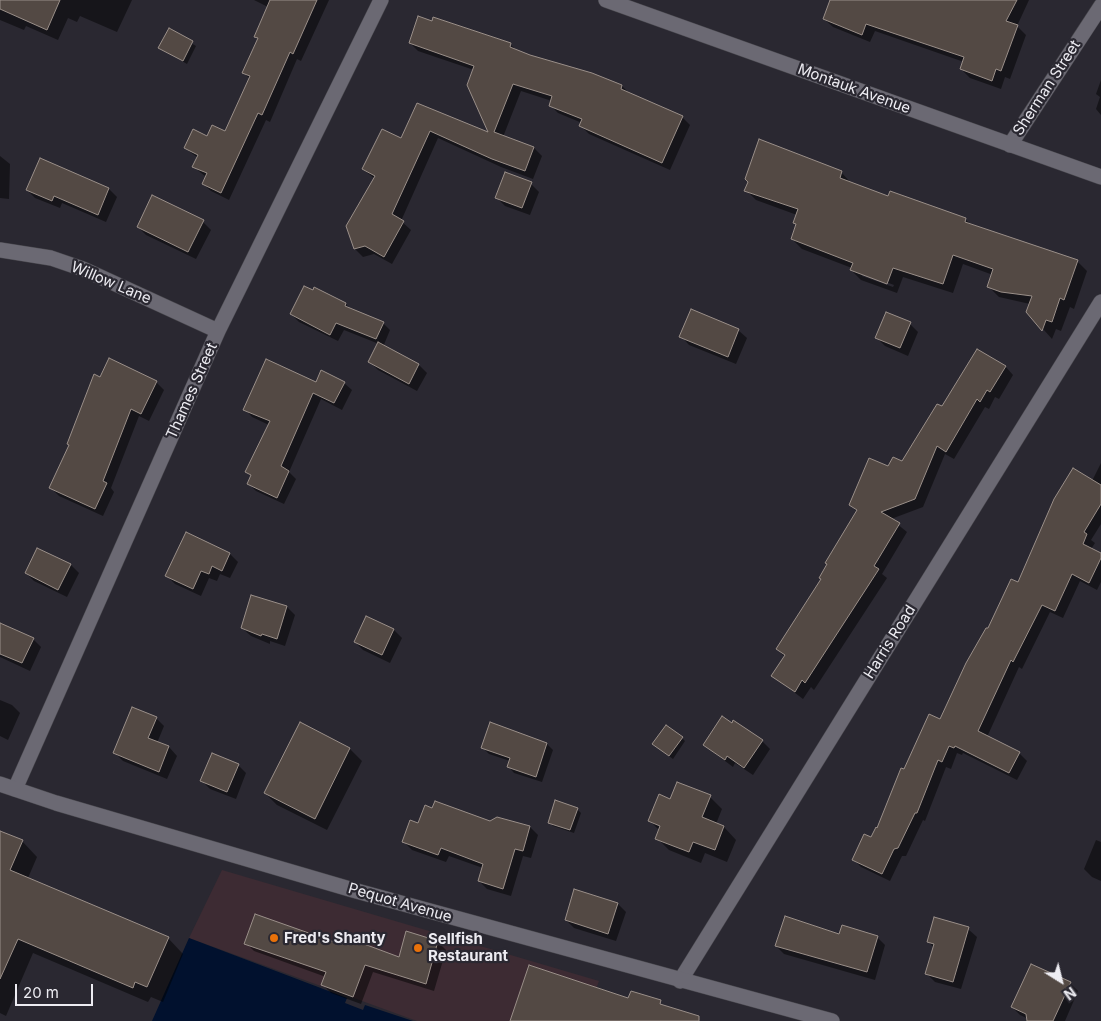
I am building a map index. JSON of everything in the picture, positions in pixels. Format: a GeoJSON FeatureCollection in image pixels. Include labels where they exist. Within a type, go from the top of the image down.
{"type":"FeatureCollection","features":[{"type":"Feature","properties":{"kind":"street","name":"Thames Street"},"geometry":{"type":"LineString","coordinates":[[15,789],[218,331],[381,0]]}},
{"type":"Feature","properties":{"kind":"street","name":"Montauk Avenue"},"geometry":{"type":"LineString","coordinates":[[606,0],[1101,177]]}},
{"type":"Feature","properties":{"kind":"street","name":"Sherman Street"},"geometry":{"type":"LineString","coordinates":[[1010,144],[1101,6]]}},
{"type":"Feature","properties":{"kind":"street","name":"Willow Lane"},"geometry":{"type":"LineString","coordinates":[[0,250],[51,258],[83,270],[218,331]]}},
{"type":"Feature","properties":{"kind":"street","name":"Harris Road"},"geometry":{"type":"LineString","coordinates":[[680,981],[1101,302]]}},
{"type":"Feature","properties":{"kind":"street","name":"Pequot Avenue"},"geometry":{"type":"LineString","coordinates":[[0,784],[360,892],[832,1021]]}},
{"type":"Feature","properties":{"kind":"shaded area"},"geometry":{"type":"Polygon","coordinates":[[[222,870],[599,981],[584,1021],[417,1021],[189,938],[222,870]]]}},
{"type":"Feature","properties":{"kind":"water"},"geometry":{"type":"Polygon","coordinates":[[[189,938],[347,998],[345,1003],[363,1010],[365,1005],[413,1021],[152,1021],[189,938]]]}},
{"type":"Feature","properties":{"kind":"building"},"geometry":{"type":"Polygon","coordinates":[[[0,0],[60,0],[47,30],[0,9],[0,0]]]}},
{"type":"Feature","properties":{"kind":"building"},"geometry":{"type":"Polygon","coordinates":[[[270,0],[317,0],[293,54],[290,52],[262,115],[258,113],[221,193],[202,184],[207,173],[192,167],[198,155],[184,148],[193,129],[207,136],[212,125],[225,131],[250,76],[242,73],[258,38],[254,37],[270,0]]]}},
{"type":"Feature","properties":{"kind":"building"},"geometry":{"type":"Polygon","coordinates":[[[830,0],[1017,0],[1006,21],[1018,25],[1001,71],[996,69],[992,81],[960,69],[964,57],[866,24],[862,35],[823,19],[830,0]]]}},
{"type":"Feature","properties":{"kind":"building"},"geometry":{"type":"Polygon","coordinates":[[[418,16],[432,21],[433,17],[511,43],[510,47],[530,55],[592,73],[622,85],[621,89],[683,116],[662,163],[579,126],[582,119],[549,106],[552,96],[513,84],[494,132],[534,147],[525,171],[492,159],[430,131],[392,214],[404,221],[384,257],[365,246],[354,249],[346,226],[375,176],[362,169],[382,129],[401,138],[417,103],[488,132],[467,85],[474,66],[409,43],[418,16]]]}},
{"type":"Feature","properties":{"kind":"building"},"geometry":{"type":"Polygon","coordinates":[[[169,28],[193,41],[183,61],[158,48],[169,28]]]}},
{"type":"Feature","properties":{"kind":"building"},"geometry":{"type":"Polygon","coordinates":[[[759,139],[842,171],[840,178],[888,196],[890,191],[966,218],[965,222],[1078,260],[1064,300],[1060,298],[1052,322],[1046,320],[1042,331],[1026,312],[1032,296],[1001,292],[987,287],[993,269],[953,255],[943,284],[893,268],[887,284],[850,270],[853,263],[791,239],[796,224],[793,223],[798,209],[744,191],[748,182],[745,179],[759,139]]]}},
{"type":"Feature","properties":{"kind":"building"},"geometry":{"type":"Polygon","coordinates":[[[40,158],[109,188],[98,215],[54,196],[52,201],[26,190],[40,158]]]}},
{"type":"Feature","properties":{"kind":"building"},"geometry":{"type":"Polygon","coordinates":[[[505,172],[532,182],[522,208],[495,198],[505,172]]]}},
{"type":"Feature","properties":{"kind":"building"},"geometry":{"type":"Polygon","coordinates":[[[152,195],[204,220],[188,252],[137,227],[152,195]]]}},
{"type":"Feature","properties":{"kind":"building"},"geometry":{"type":"Polygon","coordinates":[[[304,286],[313,290],[314,287],[346,303],[345,306],[384,322],[376,339],[336,323],[330,335],[290,314],[304,286]]]}},
{"type":"Feature","properties":{"kind":"building"},"geometry":{"type":"Polygon","coordinates":[[[691,309],[739,329],[728,357],[679,337],[691,309]]]}},
{"type":"Feature","properties":{"kind":"building"},"geometry":{"type":"Polygon","coordinates":[[[886,312],[911,322],[900,348],[875,338],[886,312]]]}},
{"type":"Feature","properties":{"kind":"building"},"geometry":{"type":"Polygon","coordinates":[[[378,342],[419,364],[409,384],[368,362],[378,342]]]}},
{"type":"Feature","properties":{"kind":"building"},"geometry":{"type":"Polygon","coordinates":[[[977,349],[1006,366],[990,392],[987,390],[980,402],[977,399],[946,452],[937,446],[915,499],[881,512],[900,523],[874,566],[879,569],[805,683],[802,680],[795,692],[771,676],[785,655],[776,649],[821,579],[819,578],[827,564],[825,563],[857,510],[849,505],[869,458],[888,466],[893,457],[902,461],[937,404],[942,406],[977,349]]]}},
{"type":"Feature","properties":{"kind":"building"},"geometry":{"type":"Polygon","coordinates":[[[109,358],[157,381],[141,414],[131,409],[103,481],[107,483],[95,509],[49,488],[69,445],[67,444],[94,374],[100,377],[109,358]]]}},
{"type":"Feature","properties":{"kind":"building"},"geometry":{"type":"Polygon","coordinates":[[[266,359],[316,382],[321,370],[345,382],[334,403],[313,393],[281,466],[289,471],[277,498],[247,484],[251,475],[245,472],[270,421],[243,410],[266,359]]]}},
{"type":"Feature","properties":{"kind":"building"},"geometry":{"type":"Polygon","coordinates":[[[1073,468],[1101,485],[1101,504],[1084,532],[1087,534],[1083,544],[1101,553],[1101,558],[1089,583],[1072,574],[1055,611],[1042,605],[1013,662],[1011,660],[978,731],[1020,752],[1009,773],[955,746],[954,748],[949,746],[942,762],[938,760],[917,813],[915,813],[898,848],[894,849],[882,874],[852,860],[864,834],[871,837],[877,828],[901,768],[904,769],[929,714],[940,719],[966,663],[986,628],[988,628],[1011,579],[1018,582],[1054,499],[1073,468]]]}},
{"type":"Feature","properties":{"kind":"building"},"geometry":{"type":"Polygon","coordinates":[[[186,532],[230,553],[222,571],[212,566],[209,574],[201,571],[193,589],[165,576],[186,532]]]}},
{"type":"Feature","properties":{"kind":"building"},"geometry":{"type":"Polygon","coordinates":[[[37,548],[71,564],[58,590],[25,573],[37,548]]]}},
{"type":"Feature","properties":{"kind":"building"},"geometry":{"type":"Polygon","coordinates":[[[251,595],[287,606],[277,639],[262,634],[261,636],[241,628],[251,595]]]}},
{"type":"Feature","properties":{"kind":"building"},"geometry":{"type":"Polygon","coordinates":[[[366,616],[394,629],[382,655],[354,642],[366,616]]]}},
{"type":"Feature","properties":{"kind":"building"},"geometry":{"type":"Polygon","coordinates":[[[0,623],[34,638],[22,663],[0,654],[0,623]]]}},
{"type":"Feature","properties":{"kind":"building"},"geometry":{"type":"Polygon","coordinates":[[[132,707],[157,717],[148,738],[169,746],[159,772],[113,753],[132,707]]]}},
{"type":"Feature","properties":{"kind":"building"},"geometry":{"type":"Polygon","coordinates":[[[722,716],[732,723],[733,720],[763,740],[744,768],[727,756],[725,760],[703,745],[722,716]]]}},
{"type":"Feature","properties":{"kind":"building"},"geometry":{"type":"Polygon","coordinates":[[[300,722],[350,748],[315,819],[264,793],[300,722]]]}},
{"type":"Feature","properties":{"kind":"building"},"geometry":{"type":"Polygon","coordinates":[[[490,722],[547,743],[536,777],[507,767],[510,758],[481,748],[490,722]]]}},
{"type":"Feature","properties":{"kind":"building"},"geometry":{"type":"Polygon","coordinates":[[[666,725],[683,737],[669,756],[652,744],[666,725]]]}},
{"type":"Feature","properties":{"kind":"building"},"geometry":{"type":"Polygon","coordinates":[[[212,753],[239,764],[227,792],[200,781],[212,753]]]}},
{"type":"Feature","properties":{"kind":"building"},"geometry":{"type":"Polygon","coordinates":[[[677,782],[711,795],[702,817],[724,826],[715,850],[693,842],[689,852],[655,839],[660,826],[648,821],[659,794],[670,799],[677,782]]]}},
{"type":"Feature","properties":{"kind":"building"},"geometry":{"type":"Polygon","coordinates":[[[555,800],[578,808],[570,830],[548,823],[555,800]]]}},
{"type":"Feature","properties":{"kind":"building"},"geometry":{"type":"Polygon","coordinates":[[[435,801],[490,821],[497,817],[530,826],[523,851],[515,849],[503,889],[478,881],[483,864],[441,848],[438,855],[402,842],[410,820],[418,823],[425,805],[432,808],[435,801]]]}},
{"type":"Feature","properties":{"kind":"building"},"geometry":{"type":"Polygon","coordinates":[[[0,831],[23,840],[10,870],[169,937],[147,987],[135,982],[133,988],[18,939],[0,979],[0,831]]]}},
{"type":"Feature","properties":{"kind":"building"},"geometry":{"type":"Polygon","coordinates":[[[574,889],[618,903],[608,934],[565,920],[574,889]]]}},
{"type":"Feature","properties":{"kind":"building"},"geometry":{"type":"Polygon","coordinates":[[[255,914],[337,943],[340,935],[399,957],[406,931],[438,941],[426,984],[365,965],[353,997],[321,985],[326,972],[244,944],[255,914]]]}},
{"type":"Feature","properties":{"kind":"building"},"geometry":{"type":"Polygon","coordinates":[[[785,916],[839,934],[842,925],[878,936],[867,972],[775,946],[785,916]]]}},
{"type":"Feature","properties":{"kind":"building"},"geometry":{"type":"Polygon","coordinates":[[[934,917],[969,927],[953,982],[925,974],[934,944],[927,942],[934,917]]]}},
{"type":"Feature","properties":{"kind":"building"},"geometry":{"type":"Polygon","coordinates":[[[1031,964],[1071,982],[1053,1021],[1027,1021],[1026,1014],[1011,1007],[1031,964]]]}},
{"type":"Feature","properties":{"kind":"building"},"geometry":{"type":"Polygon","coordinates":[[[529,965],[628,998],[631,991],[661,1000],[660,1004],[699,1016],[699,1021],[510,1021],[529,965]]]}},
{"type":"Feature","properties":{"kind":"place","name":"Fred's Shanty"},"geometry":{"type":"Point","coordinates":[274,938]}},
{"type":"Feature","properties":{"kind":"place","name":"Sellfish Restaurant"},"geometry":{"type":"Point","coordinates":[418,948]}}]}
